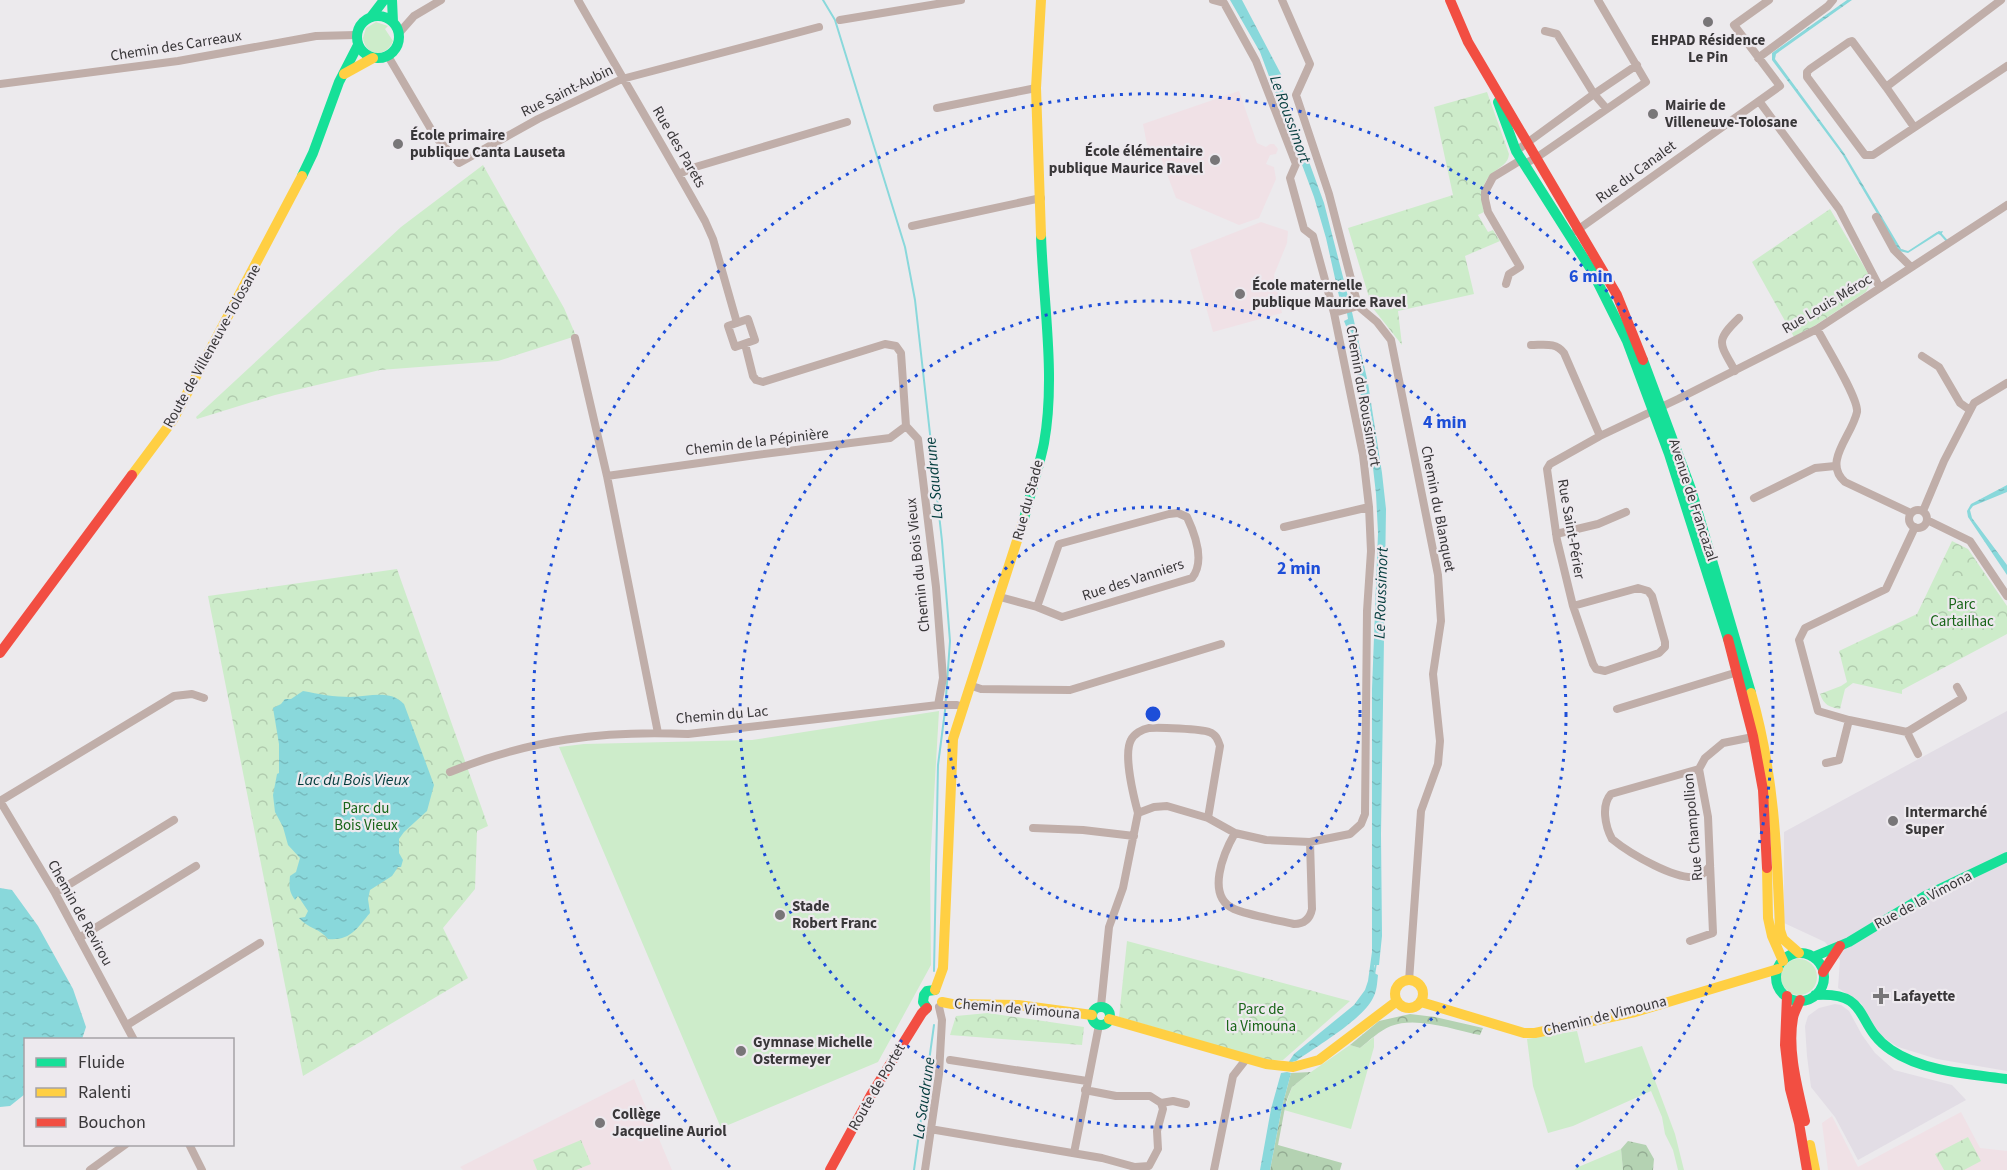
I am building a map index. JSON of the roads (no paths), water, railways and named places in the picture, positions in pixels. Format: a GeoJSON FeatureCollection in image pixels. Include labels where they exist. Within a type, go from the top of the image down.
{"type":"FeatureCollection","features":[{"type":"Feature","properties":{"kind":"street"},"geometry":{"type":"LineString","coordinates":[[373,58],[364,54],[357,40],[361,24],[384,0]]}},
{"type":"Feature","properties":{"kind":"street"},"geometry":{"type":"LineString","coordinates":[[344,75],[373,58],[388,56],[398,44],[399,33],[393,22],[392,0]]}},
{"type":"Feature","properties":{"kind":"street"},"geometry":{"type":"LineString","coordinates":[[399,33],[414,16],[441,0]]}},
{"type":"Feature","properties":{"kind":"street","name":"Rue des Parets"},"geometry":{"type":"LineString","coordinates":[[578,0],[705,221],[713,239],[736,320]]}},
{"type":"Feature","properties":{"kind":"street"},"geometry":{"type":"LineString","coordinates":[[840,20],[961,0]]}},
{"type":"Feature","properties":{"kind":"street","name":"Rue du Stade"},"geometry":{"type":"LineString","coordinates":[[935,990],[943,968],[953,739],[960,706],[972,686],[1000,597],[1044,442],[1048,403],[1048,365],[1036,88],[1041,0]]}},
{"type":"Feature","properties":{"kind":"street","name":"Chemin du Roussimort"},"geometry":{"type":"LineString","coordinates":[[1213,0],[1224,3],[1256,62],[1296,164],[1290,178],[1304,229],[1312,236],[1335,313],[1363,454],[1371,551],[1367,611],[1365,814],[1364,819],[1350,834],[1310,842]]}},
{"type":"Feature","properties":{"kind":"street"},"geometry":{"type":"LineString","coordinates":[[1282,0],[1310,64],[1296,94],[1329,194],[1358,306],[1335,313]]}},
{"type":"Feature","properties":{"kind":"street","name":"Avenue de Francazal"},"geometry":{"type":"LineString","coordinates":[[1450,0],[1468,42],[1536,158],[1610,305],[1658,409],[1669,454],[1742,671],[1773,800],[1777,838],[1780,930],[1783,939],[1799,953]]}},
{"type":"Feature","properties":{"kind":"street"},"geometry":{"type":"LineString","coordinates":[[1520,158],[1536,158],[1646,82],[1598,0]]}},
{"type":"Feature","properties":{"kind":"street","name":"Rue du Canalet"},"geometry":{"type":"LineString","coordinates":[[1574,233],[1780,86],[1734,25],[1769,0]]}},
{"type":"Feature","properties":{"kind":"street"},"geometry":{"type":"LineString","coordinates":[[1758,58],[1833,0]]}},
{"type":"Feature","properties":{"kind":"street"},"geometry":{"type":"LineString","coordinates":[[1886,87],[2001,0]]}},
{"type":"Feature","properties":{"kind":"street"},"geometry":{"type":"LineString","coordinates":[[370,17],[380,16],[393,22]]}},
{"type":"Feature","properties":{"kind":"street","name":"Rue Saint-Aubin"},"geometry":{"type":"LineString","coordinates":[[388,56],[435,136],[459,163],[538,119],[622,79],[819,27]]}},
{"type":"Feature","properties":{"kind":"street"},"geometry":{"type":"LineString","coordinates":[[1545,31],[1557,34],[1594,94],[1606,108]]}},
{"type":"Feature","properties":{"kind":"street","name":"Chemin des Carreaux"},"geometry":{"type":"LineString","coordinates":[[0,84],[178,61],[316,36],[357,40]]}},
{"type":"Feature","properties":{"kind":"street","name":"Route de Villeneuve-Tolosane"},"geometry":{"type":"LineString","coordinates":[[0,653],[16,628],[173,420],[304,172],[357,40]]}},
{"type":"Feature","properties":{"kind":"street"},"geometry":{"type":"LineString","coordinates":[[1914,127],[1852,41],[1807,72],[1807,77],[1865,155],[1873,155],[2007,66]]}},
{"type":"Feature","properties":{"kind":"street"},"geometry":{"type":"LineString","coordinates":[[1506,284],[1509,274],[1520,267],[1488,212],[1485,192],[1493,177],[1520,158],[1527,143],[1637,65]]}},
{"type":"Feature","properties":{"kind":"street","name":"Avenue de Francazal"},"geometry":{"type":"LineString","coordinates":[[1489,76],[1520,158],[1574,233]]}},
{"type":"Feature","properties":{"kind":"street"},"geometry":{"type":"LineString","coordinates":[[937,108],[1036,88]]}},
{"type":"Feature","properties":{"kind":"street"},"geometry":{"type":"LineString","coordinates":[[1759,101],[1839,209],[1880,288]]}},
{"type":"Feature","properties":{"kind":"street"},"geometry":{"type":"LineString","coordinates":[[679,174],[692,168],[847,122]]}},
{"type":"Feature","properties":{"kind":"street"},"geometry":{"type":"LineString","coordinates":[[912,226],[1041,198]]}},
{"type":"Feature","properties":{"kind":"street","name":"Rue Louis Méroc"},"geometry":{"type":"LineString","coordinates":[[1658,409],[1817,329],[2007,205]]}},
{"type":"Feature","properties":{"kind":"street"},"geometry":{"type":"LineString","coordinates":[[1876,217],[1894,250],[1911,267]]}},
{"type":"Feature","properties":{"kind":"street","name":"Chemin du Blanquet"},"geometry":{"type":"LineString","coordinates":[[1358,306],[1377,322],[1391,340],[1438,575],[1441,621],[1433,674],[1440,741],[1438,764],[1421,811],[1409,981]]}},
{"type":"Feature","properties":{"kind":"street"},"geometry":{"type":"LineString","coordinates":[[1735,371],[1721,344],[1723,334],[1738,318]]}},
{"type":"Feature","properties":{"kind":"street"},"geometry":{"type":"LineString","coordinates":[[748,319],[755,340],[735,347],[728,326],[736,320],[748,319]]}},
{"type":"Feature","properties":{"kind":"street"},"geometry":{"type":"LineString","coordinates":[[1817,329],[1857,405],[1854,419],[1835,466],[1837,476],[1911,513]]}},
{"type":"Feature","properties":{"kind":"street"},"geometry":{"type":"LineString","coordinates":[[575,338],[608,476],[658,733]]}},
{"type":"Feature","properties":{"kind":"street"},"geometry":{"type":"LineString","coordinates":[[745,344],[753,376],[756,380],[763,382],[885,344],[896,346],[901,353],[906,426]]}},
{"type":"Feature","properties":{"kind":"street"},"geometry":{"type":"LineString","coordinates":[[1531,345],[1556,345],[1564,353],[1600,436]]}},
{"type":"Feature","properties":{"kind":"street"},"geometry":{"type":"LineString","coordinates":[[1923,356],[1939,368],[1960,403],[1970,410]]}},
{"type":"Feature","properties":{"kind":"street"},"geometry":{"type":"LineString","coordinates":[[1923,511],[1944,461],[1974,403],[2007,383]]}},
{"type":"Feature","properties":{"kind":"street","name":"Rue Saint-Périer"},"geometry":{"type":"LineString","coordinates":[[1573,606],[1638,588],[1648,591],[1652,596],[1665,647],[1659,653],[1605,671],[1596,669],[1573,606],[1556,534],[1547,469],[1550,464],[1600,436],[1658,409]]}},
{"type":"Feature","properties":{"kind":"street","name":"Chemin de la Pépinière"},"geometry":{"type":"LineString","coordinates":[[608,476],[890,438],[906,426]]}},
{"type":"Feature","properties":{"kind":"street","name":"Chemin du Bois Vieux"},"geometry":{"type":"LineString","coordinates":[[906,426],[918,439],[936,587],[943,678],[940,705]]}},
{"type":"Feature","properties":{"kind":"street"},"geometry":{"type":"LineString","coordinates":[[1754,498],[1815,468],[1835,466]]}},
{"type":"Feature","properties":{"kind":"street"},"geometry":{"type":"LineString","coordinates":[[1284,527],[1369,507]]}},
{"type":"Feature","properties":{"kind":"street"},"geometry":{"type":"LineString","coordinates":[[1917,510],[1923,511],[1927,520],[1923,526],[1915,527],[1910,524],[1911,513],[1917,510]]}},
{"type":"Feature","properties":{"kind":"street"},"geometry":{"type":"LineString","coordinates":[[1556,534],[1598,524],[1626,512]]}},
{"type":"Feature","properties":{"kind":"street","name":"Rue des Vanniers"},"geometry":{"type":"LineString","coordinates":[[1000,597],[1037,607],[1062,617],[1192,578],[1197,572],[1198,565],[1192,528],[1187,517],[1178,513],[1169,514],[1059,544],[1037,607]]}},
{"type":"Feature","properties":{"kind":"street"},"geometry":{"type":"LineString","coordinates":[[1927,520],[1970,541],[2007,596]]}},
{"type":"Feature","properties":{"kind":"street"},"geometry":{"type":"LineString","coordinates":[[1915,527],[1886,589],[1805,628],[1799,640],[1818,711],[1907,732],[1962,698],[1957,687]]}},
{"type":"Feature","properties":{"kind":"street"},"geometry":{"type":"LineString","coordinates":[[972,686],[981,689],[1070,690],[1221,644]]}},
{"type":"Feature","properties":{"kind":"street"},"geometry":{"type":"LineString","coordinates":[[1617,709],[1742,671]]}},
{"type":"Feature","properties":{"kind":"street"},"geometry":{"type":"LineString","coordinates":[[0,801],[174,696],[192,694],[204,698]]}},
{"type":"Feature","properties":{"kind":"street","name":"Chemin du Lac"},"geometry":{"type":"LineString","coordinates":[[450,772],[519,748],[583,736],[687,734],[940,705],[960,706]]}},
{"type":"Feature","properties":{"kind":"street"},"geometry":{"type":"LineString","coordinates":[[1826,762],[1839,760],[1849,720]]}},
{"type":"Feature","properties":{"kind":"street"},"geometry":{"type":"LineString","coordinates":[[1101,1006],[1109,927],[1123,888],[1138,813],[1130,774],[1129,744],[1132,738],[1148,728],[1208,731],[1218,739],[1220,746],[1208,818]]}},
{"type":"Feature","properties":{"kind":"street"},"geometry":{"type":"LineString","coordinates":[[1907,732],[1918,754]]}},
{"type":"Feature","properties":{"kind":"street","name":"Avenue de Francazal"},"geometry":{"type":"LineString","coordinates":[[1758,736],[1767,837],[1768,918],[1780,965]]}},
{"type":"Feature","properties":{"kind":"street","name":"Rue Champollion"},"geometry":{"type":"LineString","coordinates":[[1690,941],[1713,933],[1708,817],[1699,769],[1705,758],[1722,743],[1758,736]]}},
{"type":"Feature","properties":{"kind":"street"},"geometry":{"type":"LineString","coordinates":[[1699,769],[1611,794],[1605,808],[1612,839],[1671,874],[1690,877],[1701,875],[1710,866]]}},
{"type":"Feature","properties":{"kind":"street","name":"Chemin de Revirou"},"geometry":{"type":"LineString","coordinates":[[0,801],[55,893],[134,1038]]}},
{"type":"Feature","properties":{"kind":"street"},"geometry":{"type":"LineString","coordinates":[[1138,813],[1154,807],[1167,806],[1208,818],[1235,833],[1266,840],[1310,842],[1312,909],[1304,922],[1294,924],[1232,909],[1221,897],[1218,886],[1220,876],[1226,849],[1235,833]]}},
{"type":"Feature","properties":{"kind":"street"},"geometry":{"type":"LineString","coordinates":[[55,893],[174,820]]}},
{"type":"Feature","properties":{"kind":"street"},"geometry":{"type":"LineString","coordinates":[[1033,828],[1083,830],[1134,836]]}},
{"type":"Feature","properties":{"kind":"street","name":"Rue de la Vimona"},"geometry":{"type":"LineString","coordinates":[[1813,957],[1840,945],[1924,896],[2007,857]]}},
{"type":"Feature","properties":{"kind":"street"},"geometry":{"type":"LineString","coordinates":[[79,938],[196,866]]}},
{"type":"Feature","properties":{"kind":"street"},"geometry":{"type":"LineString","coordinates":[[127,1025],[260,943]]}},
{"type":"Feature","properties":{"kind":"street","name":"Rue de la Vimona"},"geometry":{"type":"LineString","coordinates":[[1823,977],[1840,945]]}},
{"type":"Feature","properties":{"kind":"street"},"geometry":{"type":"LineString","coordinates":[[1777,983],[1780,965],[1791,955],[1799,953],[1813,957],[1820,963],[1823,977],[1832,992]]}},
{"type":"Feature","properties":{"kind":"street","name":"Chemin de Vimouna"},"geometry":{"type":"LineString","coordinates":[[1421,1002],[1524,1033],[1535,1034],[1635,1012],[1754,976],[1780,965]]}},
{"type":"Feature","properties":{"kind":"street"},"geometry":{"type":"LineString","coordinates":[[1754,976],[1777,983],[1787,996],[1800,1000],[1832,992],[1845,996],[1853,1002],[1872,1033],[1891,1050],[1912,1059],[1935,1066],[2007,1079]]}},
{"type":"Feature","properties":{"kind":"street"},"geometry":{"type":"LineString","coordinates":[[1815,995],[1823,977]]}},
{"type":"Feature","properties":{"kind":"street"},"geometry":{"type":"LineString","coordinates":[[1409,981],[1416,982],[1423,995],[1421,1002],[1409,1008],[1397,1001],[1395,994],[1398,986],[1409,981]]}},
{"type":"Feature","properties":{"kind":"street"},"geometry":{"type":"LineString","coordinates":[[925,1170],[939,1074],[942,1020],[941,994],[935,990],[927,991],[923,996],[923,1003],[927,1008],[932,1009],[940,1004]]}},
{"type":"Feature","properties":{"kind":"street"},"geometry":{"type":"LineString","coordinates":[[1787,996],[1785,1045],[1790,1089],[1807,1170]]}},
{"type":"Feature","properties":{"kind":"street"},"geometry":{"type":"LineString","coordinates":[[1800,1000],[1793,1017],[1795,1066],[1815,1170]]}},
{"type":"Feature","properties":{"kind":"street"},"geometry":{"type":"LineString","coordinates":[[1101,1006],[1096,1008],[1092,1015],[1093,1020],[1288,1067],[1319,1060],[1397,1001]]}},
{"type":"Feature","properties":{"kind":"street","name":"Chemin de Vimouna"},"geometry":{"type":"LineString","coordinates":[[940,1004],[1017,1005],[1092,1015]]}},
{"type":"Feature","properties":{"kind":"street"},"geometry":{"type":"LineString","coordinates":[[1074,1153],[1087,1081],[1109,1012],[1101,1006]]}},
{"type":"Feature","properties":{"kind":"street","name":"Route de Portet"},"geometry":{"type":"LineString","coordinates":[[830,1170],[883,1075],[927,1008]]}},
{"type":"Feature","properties":{"kind":"street"},"geometry":{"type":"LineString","coordinates":[[1214,1170],[1233,1076],[1247,1058]]}},
{"type":"Feature","properties":{"kind":"street"},"geometry":{"type":"LineString","coordinates":[[950,1060],[1087,1081]]}},
{"type":"Feature","properties":{"kind":"street"},"geometry":{"type":"LineString","coordinates":[[930,1130],[1102,1158],[1136,1167],[1149,1166],[1158,1149],[1157,1131],[1163,1109],[1161,1103],[1150,1096],[1116,1096],[1085,1090]]}},
{"type":"Feature","properties":{"kind":"street"},"geometry":{"type":"LineString","coordinates":[[1161,1103],[1173,1101],[1186,1104]]}},
{"type":"Feature","properties":{"kind":"street"},"geometry":{"type":"LineString","coordinates":[[90,1170],[123,1146]]}},
{"type":"Feature","properties":{"kind":"street"},"geometry":{"type":"LineString","coordinates":[[190,1146],[202,1170]]}},
{"type":"Feature","properties":{"kind":"water"},"geometry":{"type":"Polygon","coordinates":[[[1230,0],[1242,0],[1282,76],[1275,80],[1278,87],[1280,82],[1324,203],[1368,383],[1386,509],[1381,834],[1382,936],[1379,965],[1374,965],[1374,973],[1378,975],[1377,987],[1367,1006],[1349,1024],[1296,1061],[1288,1063],[1294,1054],[1354,1005],[1365,990],[1368,981],[1372,952],[1372,689],[1378,533],[1376,494],[1371,450],[1350,336],[1344,321],[1348,319],[1347,313],[1343,314],[1314,197],[1260,52],[1230,0]]]}},
{"type":"Feature","properties":{"kind":"water"},"geometry":{"type":"Polygon","coordinates":[[[1847,0],[1852,0],[1776,54],[1775,59],[1844,153],[1901,249],[1908,251],[1937,232],[1943,231],[1941,235],[1938,234],[1908,253],[1899,251],[1842,154],[1772,60],[1772,53],[1847,0]]]}},
{"type":"Feature","properties":{"kind":"water"},"geometry":{"type":"Polygon","coordinates":[[[2007,485],[2007,492],[1973,506],[1970,510],[1972,518],[2007,565],[2007,575],[1968,517],[1967,511],[1971,504],[2007,485]]]}},
{"type":"Feature","properties":{"kind":"water","name":"Lac du Bois Vieux"},"geometry":{"type":"Polygon","coordinates":[[[303,691],[344,697],[386,695],[398,699],[404,704],[434,785],[427,811],[399,839],[399,853],[403,860],[401,867],[398,867],[392,876],[370,890],[368,899],[370,913],[357,928],[348,936],[336,939],[328,939],[299,918],[305,917],[308,911],[298,896],[295,900],[293,897],[290,876],[296,872],[300,858],[288,845],[283,827],[275,812],[273,795],[279,773],[279,744],[273,708],[285,699],[291,699],[303,691]]]}},
{"type":"Feature","properties":{"kind":"water"},"geometry":{"type":"Polygon","coordinates":[[[0,888],[12,890],[38,926],[73,989],[86,1027],[82,1038],[24,1038],[24,1095],[10,1106],[0,1107],[0,888]]]}},
{"type":"Feature","properties":{"kind":"water"},"geometry":{"type":"Polygon","coordinates":[[[1281,1073],[1291,1073],[1270,1170],[1260,1170],[1271,1109],[1281,1073]]]}},
{"type":"Feature","properties":{"kind":"waterway","name":"La Saudrune"},"geometry":{"type":"LineString","coordinates":[[823,0],[835,20],[905,247],[915,300],[942,541],[950,641],[938,765],[934,971]]}},
{"type":"Feature","properties":{"kind":"waterway"},"geometry":{"type":"LineString","coordinates":[[1939,232],[1947,241]]}},
{"type":"Feature","properties":{"kind":"waterway","name":"Le Roussimort"},"geometry":{"type":"LineString","coordinates":[[1374,975],[1376,963]]}},
{"type":"Feature","properties":{"kind":"waterway","name":"La Saudrune"},"geometry":{"type":"LineString","coordinates":[[914,1170],[934,1025]]}},
{"type":"Feature","properties":{"kind":"place","name":"EHPAD Résidence Le Pin"},"geometry":{"type":"Point","coordinates":[1708,22]}},
{"type":"Feature","properties":{"kind":"place","name":"Mairie de Villeneuve-Tolosane"},"geometry":{"type":"Point","coordinates":[1653,114]}},
{"type":"Feature","properties":{"kind":"place","name":"École primaire publique Canta Lauseta"},"geometry":{"type":"Point","coordinates":[398,144]}},
{"type":"Feature","properties":{"kind":"place","name":"École élémentaire publique Maurice Ravel"},"geometry":{"type":"Point","coordinates":[1215,160]}},
{"type":"Feature","properties":{"kind":"place","name":"École maternelle publique Maurice Ravel"},"geometry":{"type":"Point","coordinates":[1240,294]}},
{"type":"Feature","properties":{"kind":"place","name":"Intermarché Super"},"geometry":{"type":"Point","coordinates":[1893,821]}},
{"type":"Feature","properties":{"kind":"place","name":"Stade Robert Franc"},"geometry":{"type":"Point","coordinates":[780,915]}},
{"type":"Feature","properties":{"kind":"place","name":"Lafayette"},"geometry":{"type":"Point","coordinates":[1881,996]}},
{"type":"Feature","properties":{"kind":"place","name":"Gymnase Michelle Ostermeyer"},"geometry":{"type":"Point","coordinates":[741,1051]}},
{"type":"Feature","properties":{"kind":"place","name":"Collège Jacqueline Auriol"},"geometry":{"type":"Point","coordinates":[600,1123]}},
{"type":"Feature","properties":{"kind":"park label","name":"Parc Cartailhac"},"geometry":{"type":"Point","coordinates":[1962,612]}},
{"type":"Feature","properties":{"kind":"park label","name":"Parc du Bois Vieux"},"geometry":{"type":"Point","coordinates":[366,816]}},
{"type":"Feature","properties":{"kind":"park label","name":"Parc de la Vimouna"},"geometry":{"type":"Point","coordinates":[1261,1018]}}]}
